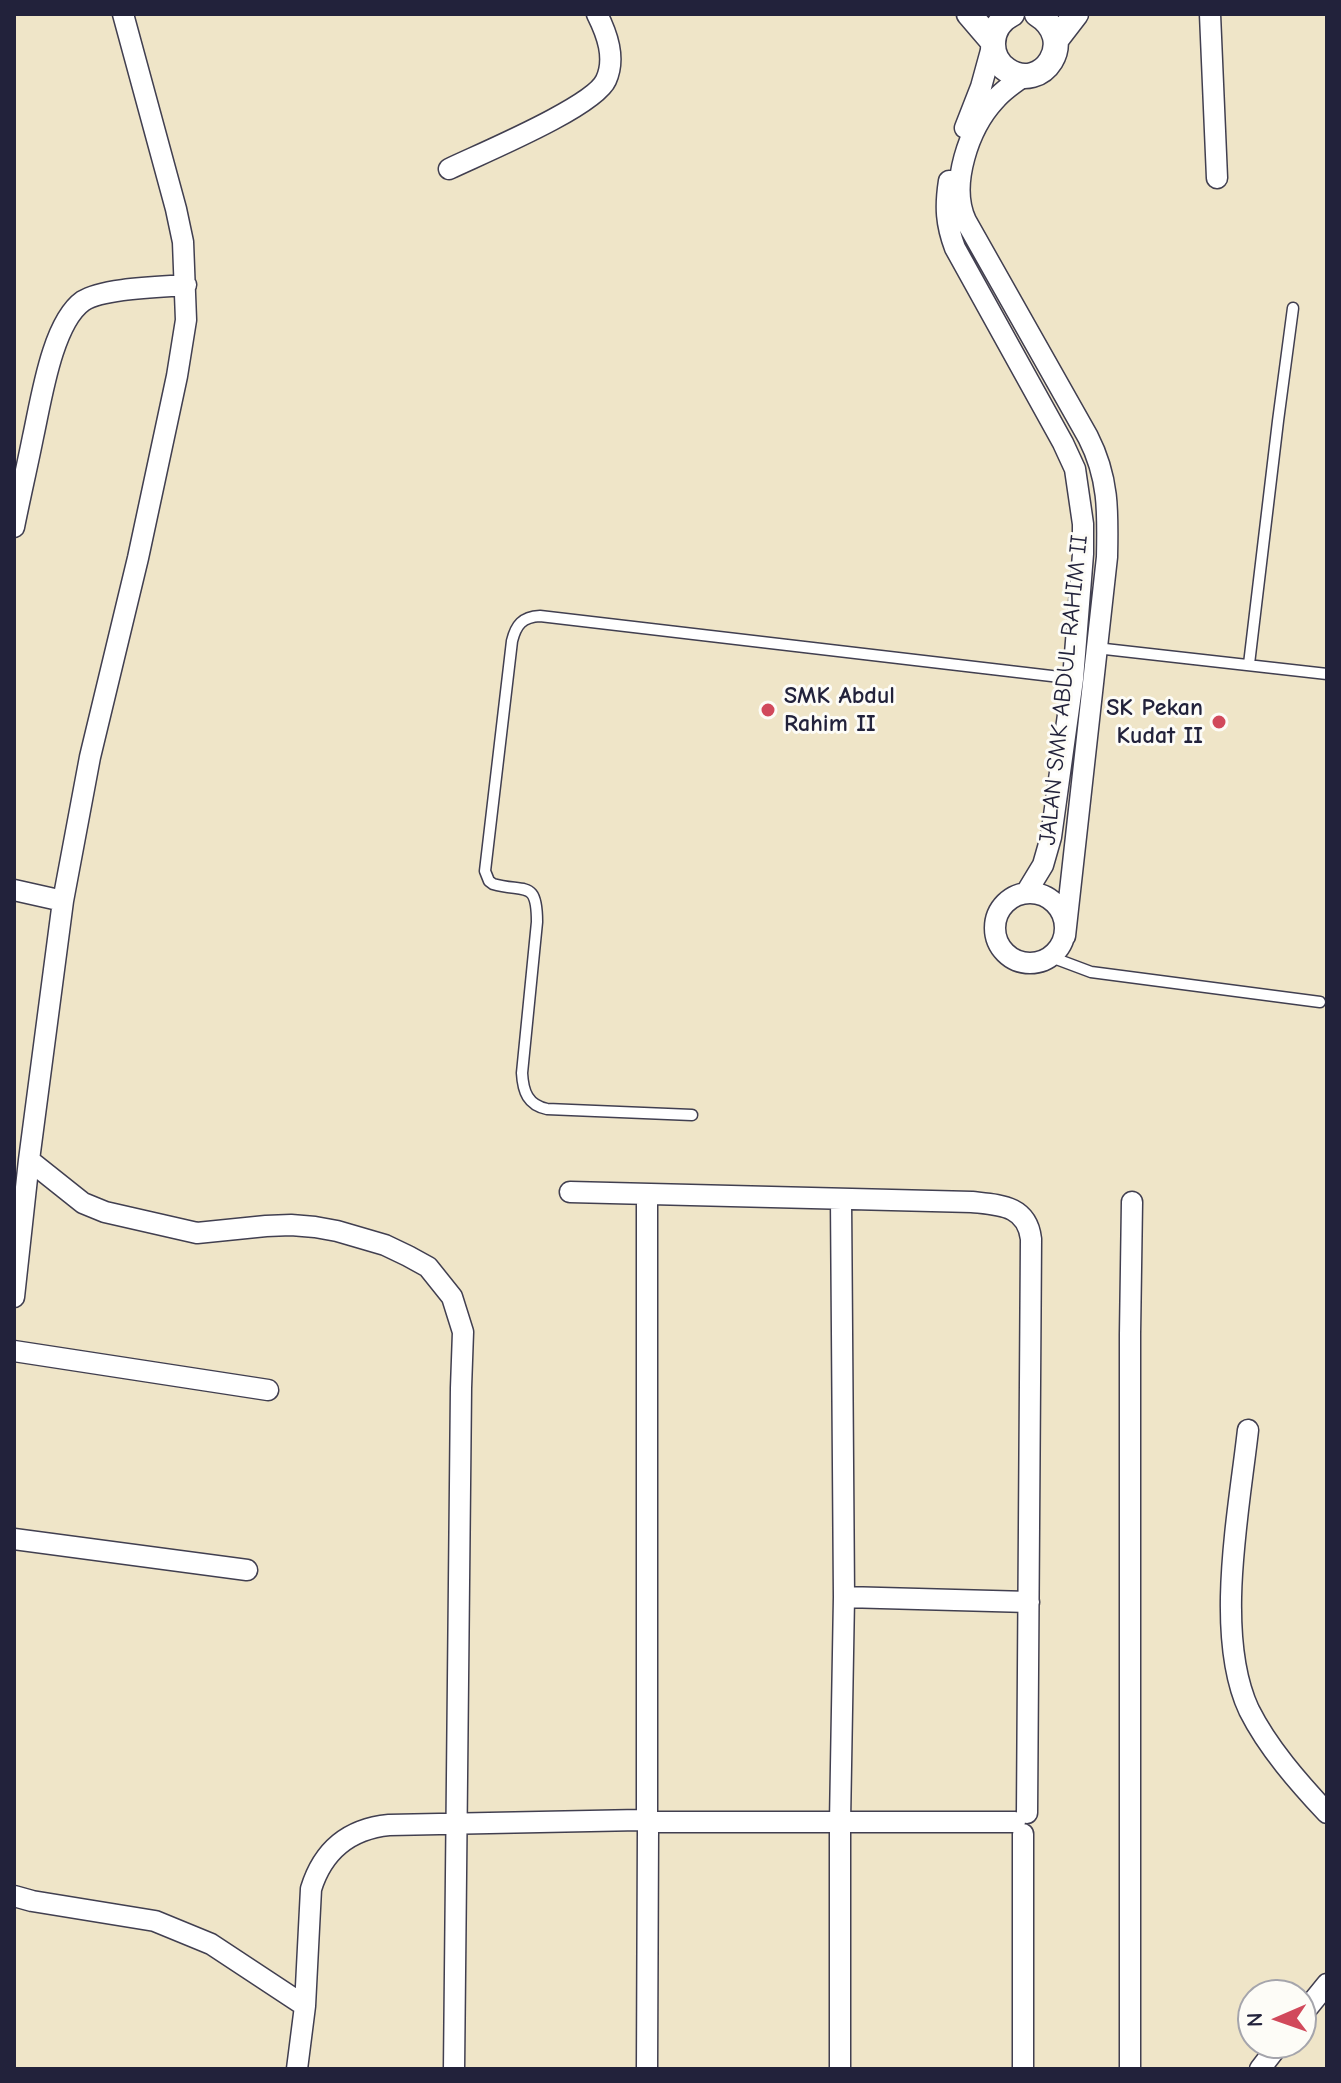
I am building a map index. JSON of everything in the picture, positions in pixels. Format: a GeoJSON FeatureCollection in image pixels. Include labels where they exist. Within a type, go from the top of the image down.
{"type":"FeatureCollection","features":[{"type":"Feature","properties":{"kind":"street"},"geometry":{"type":"LineString","coordinates":[[14,1297],[63,901],[90,757],[138,558],[186,320],[183,242],[123,14]]}},
{"type":"Feature","properties":{"kind":"street"},"geometry":{"type":"LineString","coordinates":[[449,169],[568,112],[601,89],[607,79],[610,47],[597,14]]}},
{"type":"Feature","properties":{"kind":"street"},"geometry":{"type":"LineString","coordinates":[[969,14],[993,44]]}},
{"type":"Feature","properties":{"kind":"street"},"geometry":{"type":"LineString","coordinates":[[1005,15],[993,35],[995,57],[1013,74],[1024,76],[1044,69],[1056,51],[1053,29],[1047,20],[1037,14]]}},
{"type":"Feature","properties":{"kind":"street"},"geometry":{"type":"LineString","coordinates":[[1056,40],[1076,14]]}},
{"type":"Feature","properties":{"kind":"street"},"geometry":{"type":"LineString","coordinates":[[1210,14],[1217,178]]}},
{"type":"Feature","properties":{"kind":"street","name":"JALAN SMK ABDUL RAHIM II"},"geometry":{"type":"LineString","coordinates":[[993,44],[950,174],[946,200],[948,230],[1075,469],[1083,524],[1083,679],[1065,936]]}},
{"type":"Feature","properties":{"kind":"street","name":"JALAN SMK ABDUL RAHIM II"},"geometry":{"type":"LineString","coordinates":[[1024,76],[995,98],[978,123],[959,184],[959,200],[966,221],[1099,458],[1108,515],[1107,557],[1096,648],[1083,679],[1051,837],[1043,865],[1026,893]]}},
{"type":"Feature","properties":{"kind":"street"},"geometry":{"type":"LineString","coordinates":[[14,527],[49,364],[65,325],[75,310],[84,301],[99,295],[186,285]]}},
{"type":"Feature","properties":{"kind":"street"},"geometry":{"type":"LineString","coordinates":[[14,890],[63,901]]}},
{"type":"Feature","properties":{"kind":"street"},"geometry":{"type":"LineString","coordinates":[[1026,893],[1045,895],[1055,901],[1066,923],[1065,936],[1059,948],[1051,957],[1039,962],[1015,960],[1005,953],[995,931],[1001,907],[1009,898],[1026,893]]}},
{"type":"Feature","properties":{"kind":"street"},"geometry":{"type":"LineString","coordinates":[[29,1160],[83,1203],[105,1212],[177,1230],[197,1233],[291,1225],[337,1231],[385,1245],[428,1267],[452,1297],[463,1332],[454,2069]]}},
{"type":"Feature","properties":{"kind":"street"},"geometry":{"type":"LineString","coordinates":[[570,1192],[972,1202],[1011,1209],[1026,1221],[1031,1239],[1029,1602],[1022,1823],[1023,2069]]}},
{"type":"Feature","properties":{"kind":"street"},"geometry":{"type":"LineString","coordinates":[[647,1194],[647,2069]]}},
{"type":"Feature","properties":{"kind":"street"},"geometry":{"type":"LineString","coordinates":[[840,2069],[844,1597],[841,1199]]}},
{"type":"Feature","properties":{"kind":"street"},"geometry":{"type":"LineString","coordinates":[[1130,2069],[1132,1202]]}},
{"type":"Feature","properties":{"kind":"street"},"geometry":{"type":"LineString","coordinates":[[14,1351],[268,1390]]}},
{"type":"Feature","properties":{"kind":"street"},"geometry":{"type":"LineString","coordinates":[[1248,1430],[1230,1610],[1239,1678],[1249,1709],[1265,1737],[1304,1789],[1327,1813]]}},
{"type":"Feature","properties":{"kind":"street"},"geometry":{"type":"LineString","coordinates":[[14,1539],[247,1570]]}},
{"type":"Feature","properties":{"kind":"street"},"geometry":{"type":"LineString","coordinates":[[844,1597],[1029,1602]]}},
{"type":"Feature","properties":{"kind":"street"},"geometry":{"type":"LineString","coordinates":[[297,2069],[305,2006],[311,1889],[316,1873],[340,1842],[372,1826],[648,1821],[1022,1823]]}},
{"type":"Feature","properties":{"kind":"street"},"geometry":{"type":"LineString","coordinates":[[14,1896],[155,1921],[211,1944],[305,2006]]}},
{"type":"Feature","properties":{"kind":"lane"},"geometry":{"type":"LineString","coordinates":[[1249,664],[1293,308]]}},
{"type":"Feature","properties":{"kind":"lane"},"geometry":{"type":"LineString","coordinates":[[692,1115],[547,1109],[535,1105],[525,1093],[522,1073],[537,922],[536,901],[531,893],[523,889],[493,884],[485,871],[512,641],[518,624],[540,616],[1083,679]]}},
{"type":"Feature","properties":{"kind":"lane"},"geometry":{"type":"LineString","coordinates":[[1096,648],[1327,674]]}},
{"type":"Feature","properties":{"kind":"lane"},"geometry":{"type":"LineString","coordinates":[[1051,957],[1091,972],[1320,1002]]}},
{"type":"Feature","properties":{"kind":"place","name":"SMK Abdul Rahim II"},"geometry":{"type":"Point","coordinates":[768,710]}},
{"type":"Feature","properties":{"kind":"place","name":"SK Pekan Kudat II"},"geometry":{"type":"Point","coordinates":[1219,722]}}]}
